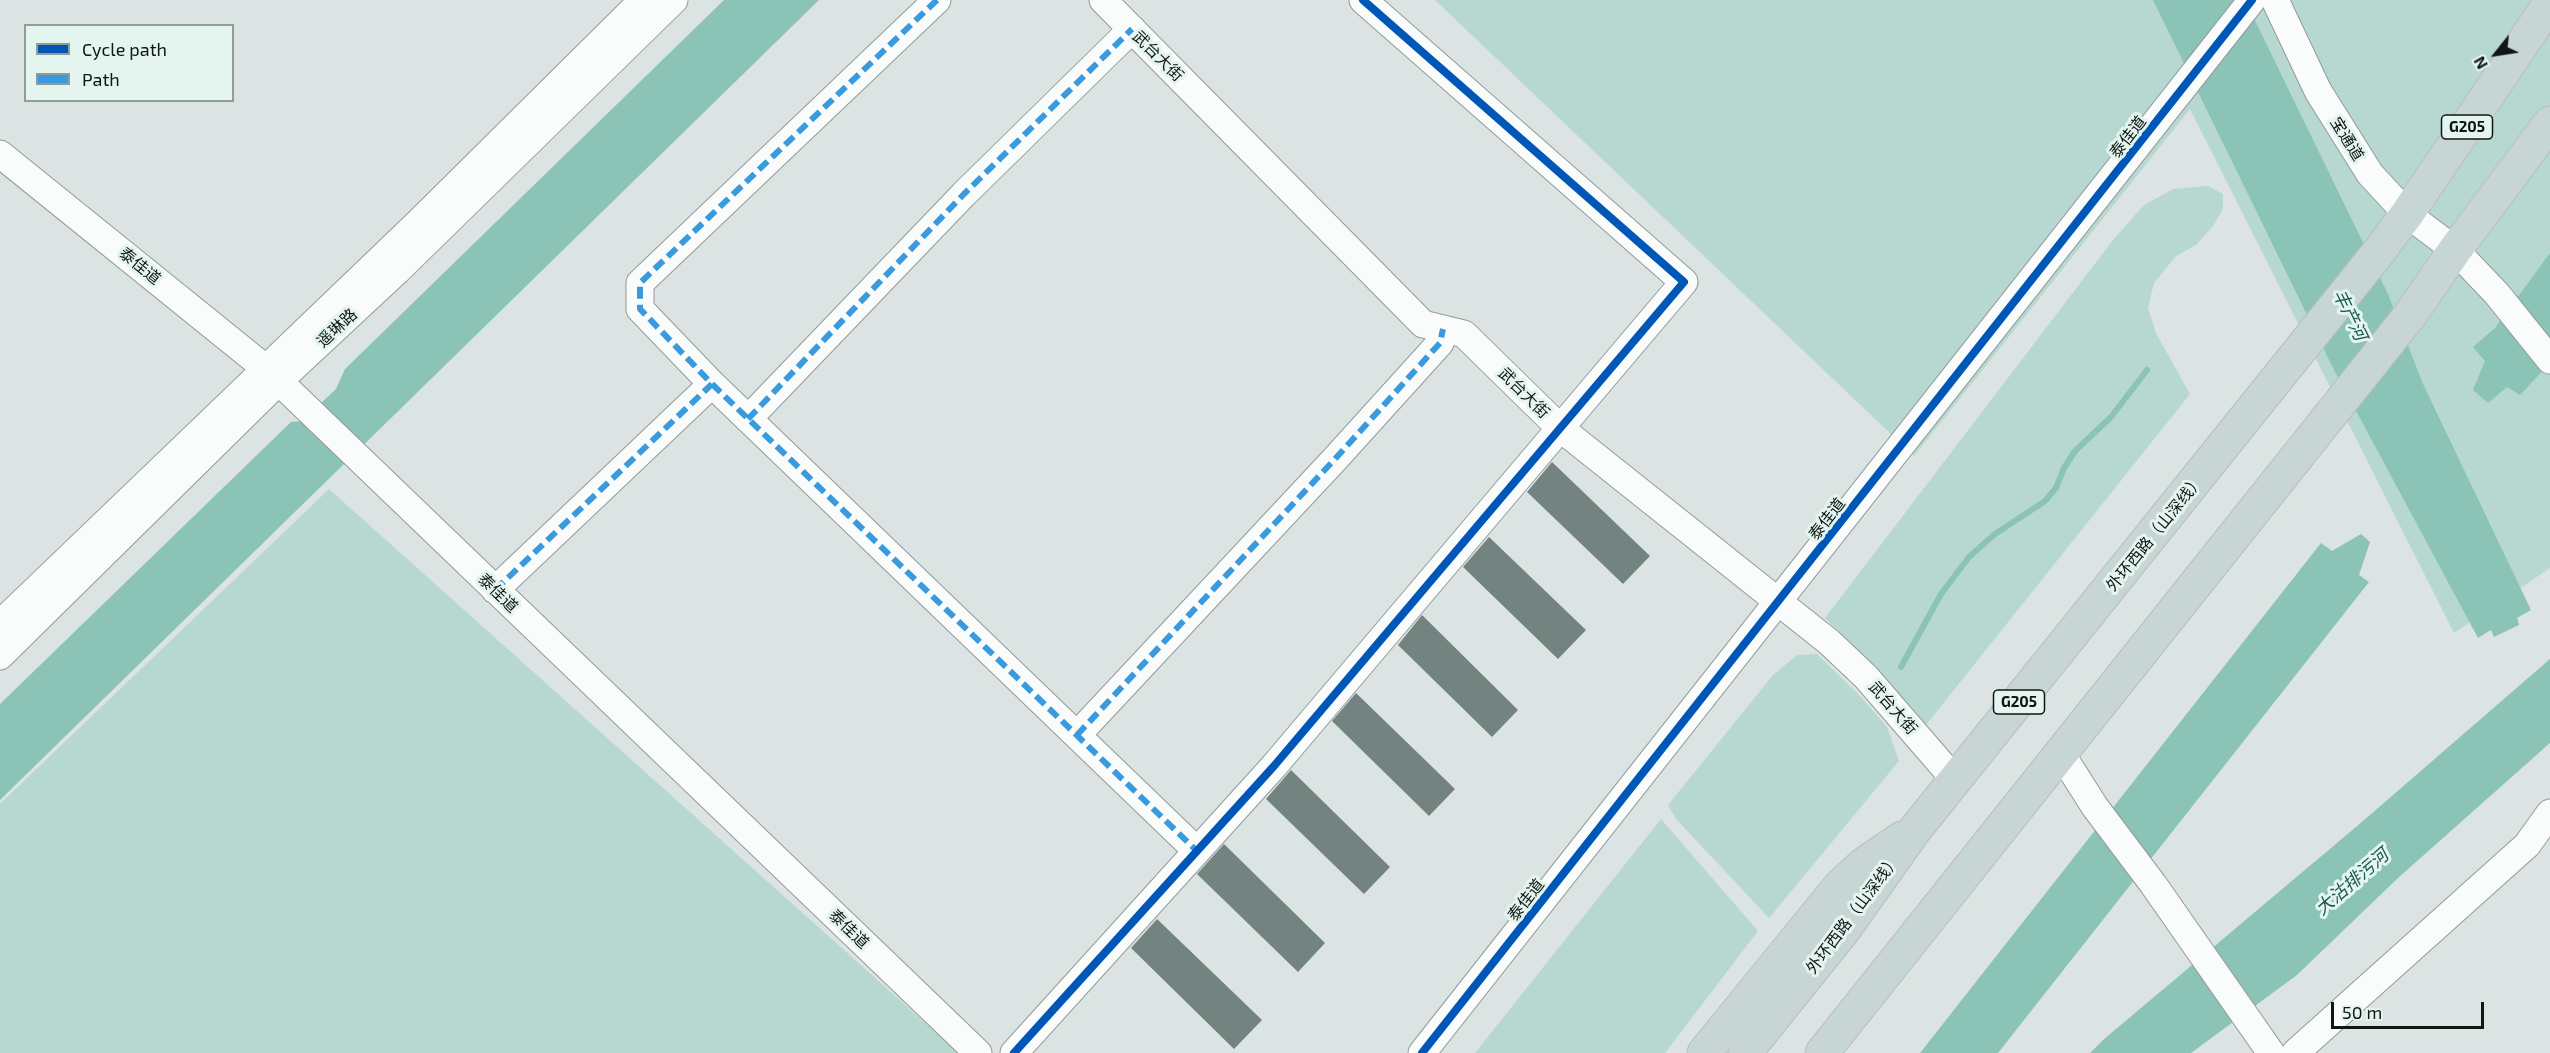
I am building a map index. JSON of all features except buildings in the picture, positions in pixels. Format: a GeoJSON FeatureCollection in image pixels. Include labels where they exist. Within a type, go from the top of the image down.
{"type":"FeatureCollection","features":[{"type":"Feature","properties":{"kind":"highway","name":"外环西路（山深线）"},"geometry":{"type":"LineString","coordinates":[[1745,1053],[1844,931],[1914,831],[2381,249],[2550,3]]}},
{"type":"Feature","properties":{"kind":"highway"},"geometry":{"type":"LineString","coordinates":[[1822,1053],[2410,315],[2455,250],[2550,123]]}},
{"type":"Feature","properties":{"kind":"highway"},"geometry":{"type":"LineString","coordinates":[[1704,1053],[1839,887],[1864,864],[1914,831]]}},
{"type":"Feature","properties":{"kind":"street","name":"遥琳路"},"geometry":{"type":"LineString","coordinates":[[0,624],[279,382],[419,222],[643,0]]}},
{"type":"Feature","properties":{"kind":"street","name":"遥琳路"},"geometry":{"type":"LineString","coordinates":[[0,656],[674,0]]}},
{"type":"Feature","properties":{"kind":"street"},"geometry":{"type":"LineString","coordinates":[[937,0],[640,283],[640,309],[712,384],[1197,851]]}},
{"type":"Feature","properties":{"kind":"street","name":"武台大街"},"geometry":{"type":"LineString","coordinates":[[1103,0],[1423,324],[1464,334],[1560,428],[1829,642],[1866,677],[1956,781]]}},
{"type":"Feature","properties":{"kind":"street"},"geometry":{"type":"LineString","coordinates":[[1014,1053],[1274,766],[1684,282],[1364,0]]}},
{"type":"Feature","properties":{"kind":"street","name":"泰佳道"},"geometry":{"type":"LineString","coordinates":[[1422,1053],[2181,93],[2252,0]]}},
{"type":"Feature","properties":{"kind":"street","name":"宝通道"},"geometry":{"type":"LineString","coordinates":[[2275,0],[2318,91],[2370,174],[2407,214],[2455,250],[2497,294],[2550,360]]}},
{"type":"Feature","properties":{"kind":"street"},"geometry":{"type":"LineString","coordinates":[[748,419],[964,194],[1132,29]]}},
{"type":"Feature","properties":{"kind":"street","name":"泰佳道"},"geometry":{"type":"LineString","coordinates":[[0,154],[279,382],[978,1053]]}},
{"type":"Feature","properties":{"kind":"street"},"geometry":{"type":"LineString","coordinates":[[1077,735],[1424,361],[1440,343],[1443,329]]}},
{"type":"Feature","properties":{"kind":"street"},"geometry":{"type":"LineString","coordinates":[[495,590],[712,384]]}},
{"type":"Feature","properties":{"kind":"street"},"geometry":{"type":"LineString","coordinates":[[2060,752],[2095,807],[2153,884],[2271,1053]]}},
{"type":"Feature","properties":{"kind":"street"},"geometry":{"type":"LineString","coordinates":[[2295,1053],[2528,845],[2550,813]]}},
{"type":"Feature","properties":{"kind":"shaded area"},"geometry":{"type":"Polygon","coordinates":[[[1435,0],[2550,0],[2550,568],[2454,633],[2190,109],[1914,456],[1435,0]]]}},
{"type":"Feature","properties":{"kind":"shaded area"},"geometry":{"type":"Polygon","coordinates":[[[2208,186],[2223,194],[2223,209],[2213,226],[2196,245],[2176,256],[2154,283],[2148,308],[2156,333],[2190,394],[1926,725],[1880,672],[1825,618],[2113,240],[2144,205],[2173,189],[2208,186]]]}},
{"type":"Feature","properties":{"kind":"shaded area"},"geometry":{"type":"Polygon","coordinates":[[[329,489],[959,1053],[0,1053],[0,804],[329,489]]]}},
{"type":"Feature","properties":{"kind":"shaded area"},"geometry":{"type":"Polygon","coordinates":[[[1817,654],[1861,697],[1887,727],[1899,761],[1769,918],[1676,819],[1668,805],[1773,675],[1797,655],[1817,654]]]}},
{"type":"Feature","properties":{"kind":"shaded area"},"geometry":{"type":"Polygon","coordinates":[[[1661,819],[1758,931],[1665,1053],[1475,1053],[1661,819]]]}},
{"type":"Feature","properties":{"kind":"water"},"geometry":{"type":"Polygon","coordinates":[[[724,0],[819,0],[0,800],[0,704],[291,422],[302,421],[336,389],[345,369],[724,0]]]}},
{"type":"Feature","properties":{"kind":"water","name":"丰产河"},"geometry":{"type":"Polygon","coordinates":[[[2153,0],[2245,0],[2388,294],[2423,384],[2531,610],[2517,618],[2519,625],[2494,637],[2491,630],[2478,638],[2332,366],[2153,0]]]}},
{"type":"Feature","properties":{"kind":"water"},"geometry":{"type":"Polygon","coordinates":[[[2550,253],[2550,363],[2520,395],[2507,387],[2488,403],[2473,390],[2485,361],[2473,347],[2495,328],[2550,253]]]}},
{"type":"Feature","properties":{"kind":"water"},"geometry":{"type":"Polygon","coordinates":[[[2361,534],[2370,542],[2359,575],[2369,582],[1998,1053],[1920,1053],[2321,543],[2332,551],[2361,534]]]}},
{"type":"Feature","properties":{"kind":"water","name":"大沽排污河"},"geometry":{"type":"Polygon","coordinates":[[[2550,659],[2550,743],[2398,878],[2297,975],[2191,1053],[2090,1053],[2103,1040],[2363,821],[2550,659]]]}},
{"type":"Feature","properties":{"kind":"waterway"},"geometry":{"type":"LineString","coordinates":[[1901,667],[1941,594],[1969,557],[1995,534],[2045,501],[2056,488],[2064,468],[2075,451],[2111,417],[2147,370]]}},
{"type":"Feature","properties":{"kind":"marked path"},"geometry":{"type":"LineString","coordinates":[[937,0],[640,283],[640,309],[712,384],[1197,851]]}},
{"type":"Feature","properties":{"kind":"marked path"},"geometry":{"type":"LineString","coordinates":[[748,419],[964,194],[1132,29]]}},
{"type":"Feature","properties":{"kind":"marked path"},"geometry":{"type":"LineString","coordinates":[[1077,735],[1440,343],[1443,329]]}},
{"type":"Feature","properties":{"kind":"marked path"},"geometry":{"type":"LineString","coordinates":[[495,590],[712,384]]}},
{"type":"Feature","properties":{"kind":"cycle path"},"geometry":{"type":"LineString","coordinates":[[1014,1053],[1274,766],[1684,282],[1363,0]]}},
{"type":"Feature","properties":{"kind":"cycle path"},"geometry":{"type":"LineString","coordinates":[[1422,1053],[2252,0]]}}]}
